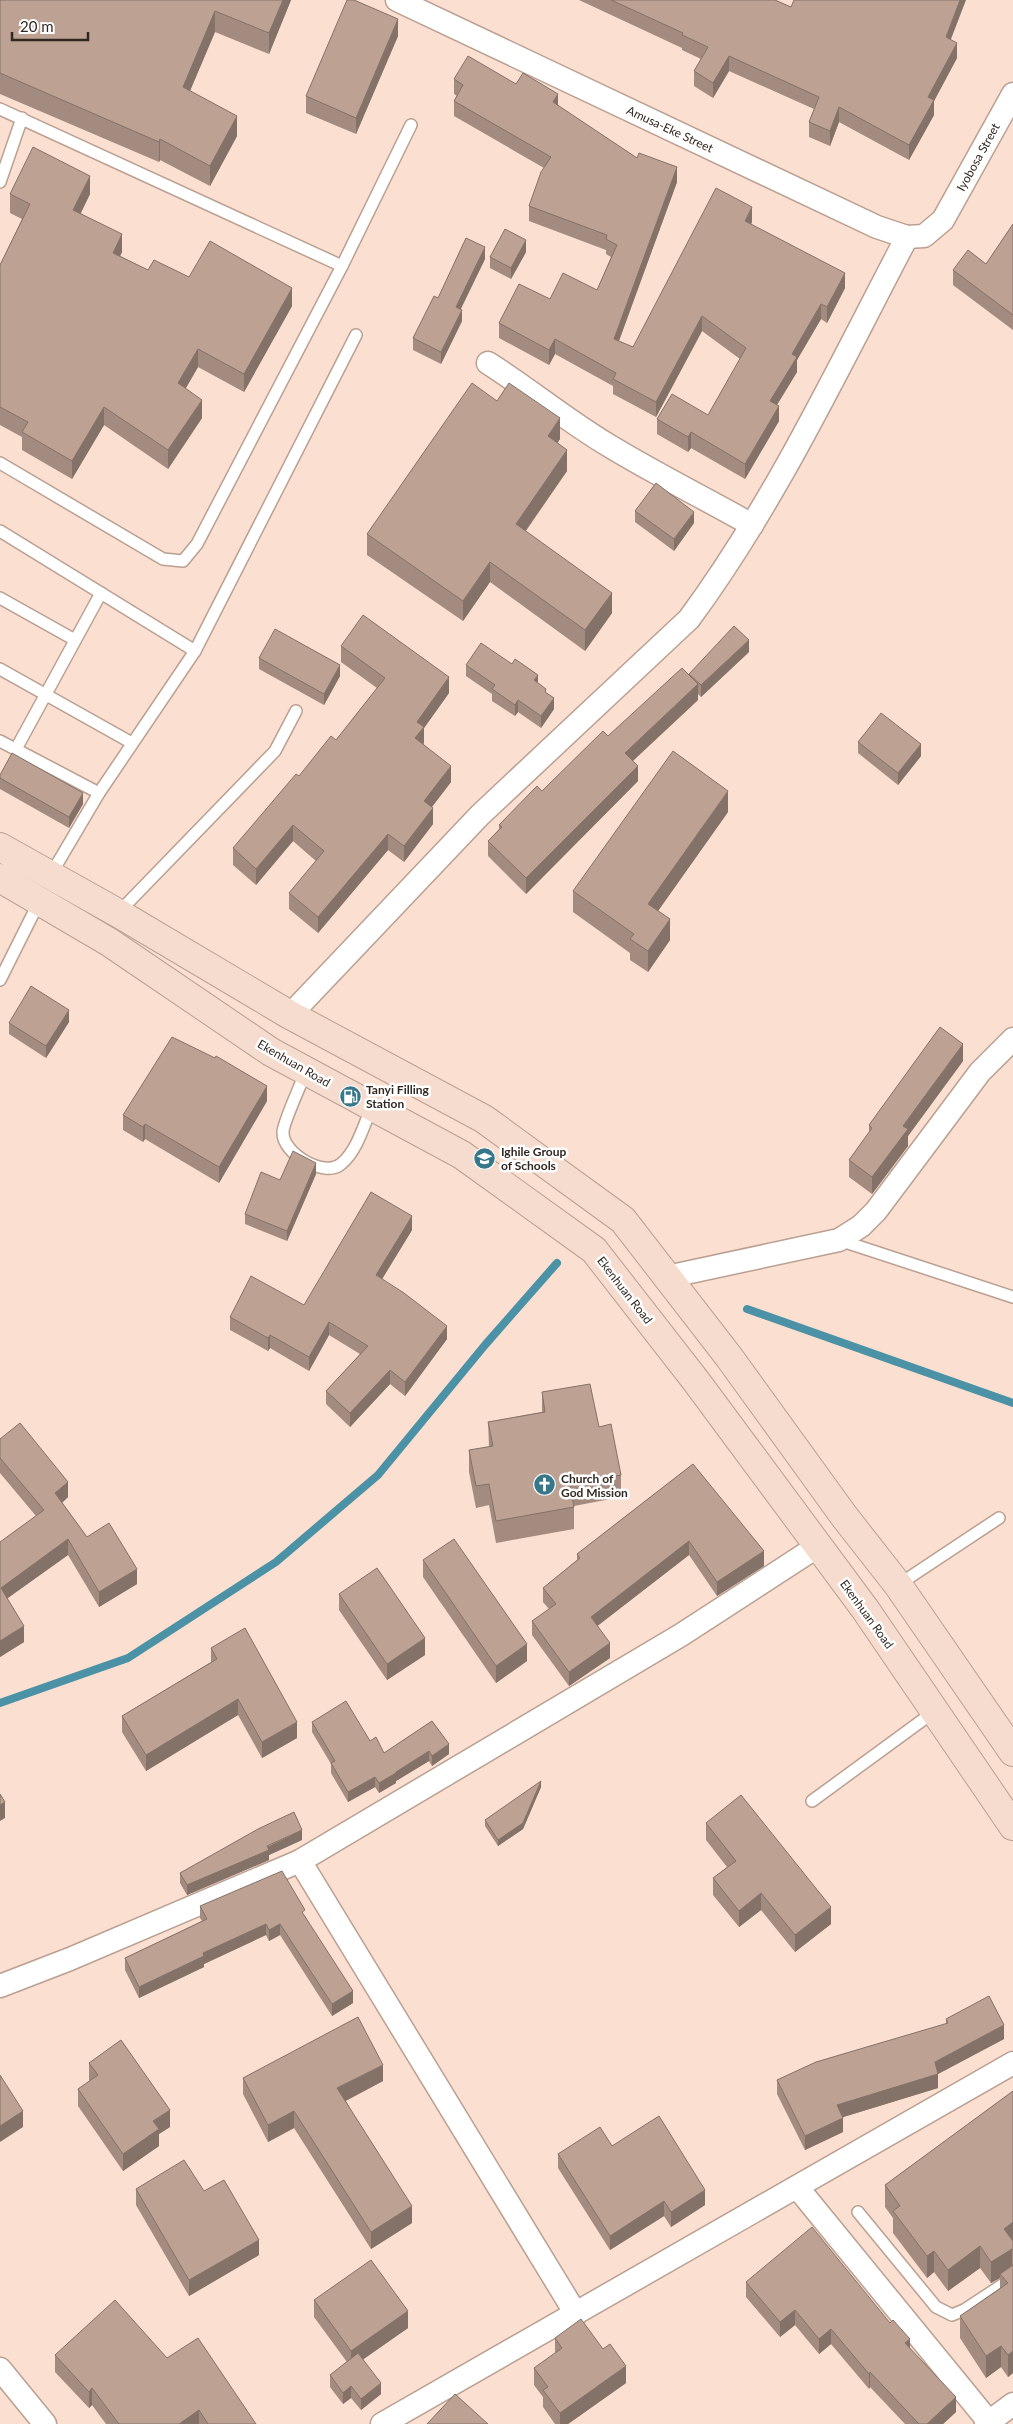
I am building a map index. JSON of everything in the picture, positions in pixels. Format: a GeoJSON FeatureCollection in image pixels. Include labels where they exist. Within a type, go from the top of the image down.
{"type":"FeatureCollection","features":[{"type":"Feature","properties":{"kind":"main road"},"geometry":{"type":"LineString","coordinates":[[0,847],[290,1015],[484,1119],[623,1220],[729,1357],[844,1516],[898,1585],[1013,1752]]}},
{"type":"Feature","properties":{"kind":"main road","name":"Ekenhuan Road"},"geometry":{"type":"LineString","coordinates":[[0,878],[109,942],[270,1052],[462,1155],[594,1250],[702,1389],[818,1546],[935,1711],[1013,1826]]}},
{"type":"Feature","properties":{"kind":"street","name":"Amusa-Eke Street"},"geometry":{"type":"LineString","coordinates":[[397,0],[877,227],[907,237]]}},
{"type":"Feature","properties":{"kind":"street","name":"Iyobosa Street"},"geometry":{"type":"LineString","coordinates":[[907,237],[924,236],[943,220],[1013,94]]}},
{"type":"Feature","properties":{"kind":"street"},"geometry":{"type":"LineString","coordinates":[[290,1015],[480,815],[689,619],[774,488],[907,237]]}},
{"type":"Feature","properties":{"kind":"street"},"geometry":{"type":"LineString","coordinates":[[488,363],[565,418],[609,446],[752,524]]}},
{"type":"Feature","properties":{"kind":"street"},"geometry":{"type":"LineString","coordinates":[[667,1277],[839,1240],[861,1226],[876,1212],[980,1072],[1013,1039]]}},
{"type":"Feature","properties":{"kind":"street"},"geometry":{"type":"LineString","coordinates":[[0,1986],[70,1959],[300,1861],[681,1635],[818,1546]]}},
{"type":"Feature","properties":{"kind":"street"},"geometry":{"type":"LineString","coordinates":[[300,1861],[576,2314]]}},
{"type":"Feature","properties":{"kind":"street"},"geometry":{"type":"LineString","coordinates":[[382,2424],[1013,2063]]}},
{"type":"Feature","properties":{"kind":"street"},"geometry":{"type":"LineString","coordinates":[[797,2188],[987,2423],[1013,2404]]}},
{"type":"Feature","properties":{"kind":"street"},"geometry":{"type":"LineString","coordinates":[[0,2369],[45,2424]]}},
{"type":"Feature","properties":{"kind":"lane"},"geometry":{"type":"LineString","coordinates":[[0,109],[342,266]]}},
{"type":"Feature","properties":{"kind":"lane"},"geometry":{"type":"LineString","coordinates":[[0,182],[22,118]]}},
{"type":"Feature","properties":{"kind":"lane"},"geometry":{"type":"LineString","coordinates":[[0,464],[163,559],[183,561],[197,544],[342,266],[411,125]]}},
{"type":"Feature","properties":{"kind":"lane"},"geometry":{"type":"LineString","coordinates":[[50,876],[99,793],[195,651],[356,335]]}},
{"type":"Feature","properties":{"kind":"lane"},"geometry":{"type":"LineString","coordinates":[[0,531],[195,651]]}},
{"type":"Feature","properties":{"kind":"lane"},"geometry":{"type":"LineString","coordinates":[[16,749],[101,593]]}},
{"type":"Feature","properties":{"kind":"lane"},"geometry":{"type":"LineString","coordinates":[[0,598],[75,640]]}},
{"type":"Feature","properties":{"kind":"lane"},"geometry":{"type":"LineString","coordinates":[[0,669],[45,696],[132,743]]}},
{"type":"Feature","properties":{"kind":"lane"},"geometry":{"type":"LineString","coordinates":[[118,914],[275,751],[296,712]]}},
{"type":"Feature","properties":{"kind":"lane"},"geometry":{"type":"LineString","coordinates":[[0,741],[99,793]]}},
{"type":"Feature","properties":{"kind":"lane"},"geometry":{"type":"LineString","coordinates":[[0,980],[39,902]]}},
{"type":"Feature","properties":{"kind":"lane"},"geometry":{"type":"LineString","coordinates":[[306,1071],[283,1132],[286,1143],[296,1157],[326,1169],[340,1166],[350,1154],[372,1106]]}},
{"type":"Feature","properties":{"kind":"lane"},"geometry":{"type":"LineString","coordinates":[[839,1240],[1013,1297]]}},
{"type":"Feature","properties":{"kind":"lane"},"geometry":{"type":"LineString","coordinates":[[898,1585],[999,1518]]}},
{"type":"Feature","properties":{"kind":"lane"},"geometry":{"type":"LineString","coordinates":[[812,1801],[935,1711]]}},
{"type":"Feature","properties":{"kind":"lane"},"geometry":{"type":"LineString","coordinates":[[858,2212],[936,2308],[952,2315],[964,2310],[1013,2278]]}},
{"type":"Feature","properties":{"kind":"building"},"geometry":{"type":"Polygon","coordinates":[[[0,0],[283,0],[269,33],[215,11],[183,87],[237,116],[210,166],[160,139],[159,142],[0,73],[0,0]]]}},
{"type":"Feature","properties":{"kind":"building"},"geometry":{"type":"Polygon","coordinates":[[[347,0],[354,0],[398,19],[356,118],[306,96],[347,0]]]}},
{"type":"Feature","properties":{"kind":"building"},"geometry":{"type":"Polygon","coordinates":[[[611,0],[775,0],[791,7],[794,0],[960,0],[946,37],[957,43],[928,97],[934,100],[909,145],[839,107],[830,131],[809,122],[819,97],[729,56],[713,83],[694,71],[708,47],[682,35],[683,33],[611,0]]]}},
{"type":"Feature","properties":{"kind":"building"},"geometry":{"type":"Polygon","coordinates":[[[468,56],[516,84],[523,73],[558,94],[553,102],[637,158],[639,153],[677,167],[614,339],[633,347],[716,188],[752,207],[745,221],[845,273],[827,307],[821,304],[792,354],[797,357],[770,401],[779,406],[745,464],[691,432],[688,437],[657,419],[672,394],[708,415],[746,348],[702,316],[656,402],[613,379],[616,373],[555,339],[549,350],[499,323],[519,284],[550,299],[563,273],[597,290],[617,245],[606,239],[607,235],[529,206],[541,172],[551,157],[454,101],[463,85],[454,79],[468,56]]]}},
{"type":"Feature","properties":{"kind":"building"},"geometry":{"type":"Polygon","coordinates":[[[33,147],[90,176],[73,210],[122,234],[113,253],[148,270],[154,260],[189,277],[210,241],[292,288],[244,374],[198,349],[178,383],[202,400],[168,450],[104,407],[72,461],[22,432],[28,422],[0,407],[0,265],[30,204],[10,194],[33,147]]]}},
{"type":"Feature","properties":{"kind":"building"},"geometry":{"type":"Polygon","coordinates":[[[1013,224],[1013,315],[953,270],[968,250],[986,264],[1013,224]]]}},
{"type":"Feature","properties":{"kind":"building"},"geometry":{"type":"Polygon","coordinates":[[[505,229],[526,240],[511,268],[490,257],[505,229]]]}},
{"type":"Feature","properties":{"kind":"building"},"geometry":{"type":"Polygon","coordinates":[[[466,238],[485,247],[456,307],[462,310],[441,352],[413,338],[434,296],[438,298],[466,238]]]}},
{"type":"Feature","properties":{"kind":"building"},"geometry":{"type":"Polygon","coordinates":[[[472,383],[497,401],[509,383],[560,418],[548,436],[567,450],[516,524],[612,593],[585,630],[490,562],[463,601],[367,534],[472,383]]]}},
{"type":"Feature","properties":{"kind":"building"},"geometry":{"type":"Polygon","coordinates":[[[656,483],[694,512],[674,539],[635,511],[656,483]]]}},
{"type":"Feature","properties":{"kind":"building"},"geometry":{"type":"Polygon","coordinates":[[[363,615],[449,677],[417,722],[424,727],[415,738],[451,766],[424,801],[433,808],[404,846],[388,834],[318,917],[289,893],[324,851],[293,825],[256,869],[233,848],[296,774],[299,776],[331,736],[336,740],[385,678],[341,646],[363,615]]]}},
{"type":"Feature","properties":{"kind":"building"},"geometry":{"type":"Polygon","coordinates":[[[734,626],[749,640],[701,685],[689,674],[734,626]]]}},
{"type":"Feature","properties":{"kind":"building"},"geometry":{"type":"Polygon","coordinates":[[[275,629],[340,665],[324,694],[259,658],[275,629]]]}},
{"type":"Feature","properties":{"kind":"building"},"geometry":{"type":"Polygon","coordinates":[[[481,643],[512,664],[515,659],[538,675],[534,680],[546,689],[545,692],[554,698],[541,716],[518,700],[515,705],[492,689],[495,685],[466,665],[481,643]]]}},
{"type":"Feature","properties":{"kind":"building"},"geometry":{"type":"Polygon","coordinates":[[[682,668],[698,684],[625,753],[638,766],[526,878],[488,841],[502,827],[499,825],[537,786],[542,791],[603,731],[608,736],[682,668]]]}},
{"type":"Feature","properties":{"kind":"building"},"geometry":{"type":"Polygon","coordinates":[[[881,713],[921,744],[898,773],[858,742],[881,713]]]}},
{"type":"Feature","properties":{"kind":"building"},"geometry":{"type":"Polygon","coordinates":[[[673,751],[728,791],[648,904],[670,919],[648,951],[630,939],[634,934],[573,891],[673,751]]]}},
{"type":"Feature","properties":{"kind":"building"},"geometry":{"type":"Polygon","coordinates":[[[12,753],[83,793],[69,817],[0,778],[12,753]]]}},
{"type":"Feature","properties":{"kind":"building"},"geometry":{"type":"Polygon","coordinates":[[[31,986],[69,1010],[46,1046],[9,1023],[31,986]]]}},
{"type":"Feature","properties":{"kind":"building"},"geometry":{"type":"Polygon","coordinates":[[[940,1027],[963,1044],[903,1126],[908,1129],[872,1177],[849,1160],[872,1128],[869,1125],[940,1027]]]}},
{"type":"Feature","properties":{"kind":"building"},"geometry":{"type":"Polygon","coordinates":[[[172,1037],[215,1058],[216,1056],[267,1086],[219,1167],[145,1124],[143,1127],[123,1115],[172,1037]]]}},
{"type":"Feature","properties":{"kind":"building"},"geometry":{"type":"Polygon","coordinates":[[[293,1151],[316,1163],[287,1231],[245,1214],[261,1172],[280,1180],[293,1151]]]}},
{"type":"Feature","properties":{"kind":"building"},"geometry":{"type":"Polygon","coordinates":[[[371,1192],[412,1216],[376,1275],[404,1293],[447,1326],[405,1382],[390,1370],[350,1413],[326,1391],[368,1346],[329,1322],[309,1357],[270,1335],[268,1338],[230,1317],[251,1276],[304,1305],[371,1192]]]}},
{"type":"Feature","properties":{"kind":"building","name":"Church of God Mission"},"geometry":{"type":"Polygon","coordinates":[[[590,1384],[599,1427],[611,1424],[621,1475],[570,1485],[574,1507],[496,1521],[489,1484],[476,1486],[469,1450],[493,1446],[488,1422],[545,1412],[542,1392],[590,1384]]]}},
{"type":"Feature","properties":{"kind":"building"},"geometry":{"type":"Polygon","coordinates":[[[20,1423],[68,1482],[55,1493],[87,1537],[109,1523],[137,1569],[99,1592],[68,1539],[1,1588],[24,1626],[0,1641],[0,1542],[44,1510],[0,1458],[0,1439],[20,1423]]]}},
{"type":"Feature","properties":{"kind":"building"},"geometry":{"type":"Polygon","coordinates":[[[693,1464],[764,1551],[717,1582],[689,1541],[591,1617],[610,1643],[569,1672],[532,1621],[556,1604],[543,1588],[580,1558],[577,1554],[693,1464]]]}},
{"type":"Feature","properties":{"kind":"building"},"geometry":{"type":"Polygon","coordinates":[[[454,1539],[527,1644],[496,1666],[423,1560],[454,1539]]]}},
{"type":"Feature","properties":{"kind":"building"},"geometry":{"type":"Polygon","coordinates":[[[377,1568],[425,1638],[387,1664],[339,1594],[377,1568]]]}},
{"type":"Feature","properties":{"kind":"building"},"geometry":{"type":"Polygon","coordinates":[[[245,1628],[297,1722],[262,1742],[238,1699],[146,1755],[122,1716],[217,1659],[211,1648],[245,1628]]]}},
{"type":"Feature","properties":{"kind":"building"},"geometry":{"type":"Polygon","coordinates":[[[346,1701],[370,1741],[376,1737],[384,1753],[432,1721],[449,1744],[432,1756],[429,1751],[379,1783],[375,1777],[348,1792],[331,1763],[335,1761],[312,1722],[346,1701]]]}},
{"type":"Feature","properties":{"kind":"building"},"geometry":{"type":"Polygon","coordinates":[[[541,1781],[523,1823],[498,1840],[485,1820],[541,1781]]]}},
{"type":"Feature","properties":{"kind":"building"},"geometry":{"type":"Polygon","coordinates":[[[0,1794],[5,1802],[0,1805],[0,1794]]]}},
{"type":"Feature","properties":{"kind":"building"},"geometry":{"type":"Polygon","coordinates":[[[741,1795],[831,1907],[795,1935],[761,1893],[739,1911],[713,1878],[736,1861],[706,1823],[741,1795]]]}},
{"type":"Feature","properties":{"kind":"building"},"geometry":{"type":"Polygon","coordinates":[[[294,1812],[302,1830],[267,1846],[269,1850],[187,1885],[180,1873],[258,1829],[294,1812]]]}},
{"type":"Feature","properties":{"kind":"building"},"geometry":{"type":"Polygon","coordinates":[[[282,1871],[305,1910],[302,1912],[353,1991],[332,2004],[280,1924],[269,1930],[266,1924],[203,1953],[204,1956],[139,1987],[125,1958],[207,1919],[200,1906],[282,1871]]]}},
{"type":"Feature","properties":{"kind":"building"},"geometry":{"type":"Polygon","coordinates":[[[989,1996],[1004,2025],[935,2062],[938,2074],[837,2105],[843,2118],[805,2136],[777,2080],[816,2062],[948,2023],[946,2019],[989,1996]]]}},
{"type":"Feature","properties":{"kind":"building"},"geometry":{"type":"Polygon","coordinates":[[[358,2017],[383,2065],[337,2088],[412,2206],[371,2232],[294,2111],[268,2125],[243,2078],[358,2017]]]}},
{"type":"Feature","properties":{"kind":"building"},"geometry":{"type":"Polygon","coordinates":[[[121,2040],[170,2110],[153,2121],[159,2129],[123,2154],[78,2089],[98,2075],[89,2063],[121,2040]]]}},
{"type":"Feature","properties":{"kind":"building"},"geometry":{"type":"Polygon","coordinates":[[[0,2075],[23,2111],[0,2126],[0,2075]]]}},
{"type":"Feature","properties":{"kind":"building"},"geometry":{"type":"Polygon","coordinates":[[[1013,2091],[1013,2222],[1004,2229],[1013,2241],[1013,2250],[991,2262],[980,2246],[948,2270],[934,2251],[927,2256],[893,2211],[900,2206],[885,2185],[1013,2091]]]}},
{"type":"Feature","properties":{"kind":"building"},"geometry":{"type":"Polygon","coordinates":[[[659,2116],[705,2190],[671,2212],[664,2201],[610,2236],[558,2154],[600,2127],[612,2146],[659,2116]]]}},
{"type":"Feature","properties":{"kind":"building"},"geometry":{"type":"Polygon","coordinates":[[[184,2160],[204,2191],[224,2180],[259,2240],[189,2280],[136,2189],[184,2160]]]}},
{"type":"Feature","properties":{"kind":"building"},"geometry":{"type":"Polygon","coordinates":[[[812,2227],[890,2323],[893,2320],[910,2339],[905,2343],[956,2397],[927,2424],[919,2424],[870,2372],[869,2374],[831,2329],[819,2339],[795,2310],[780,2322],[746,2282],[812,2227]]]}},
{"type":"Feature","properties":{"kind":"building"},"geometry":{"type":"Polygon","coordinates":[[[371,2260],[408,2311],[351,2351],[314,2300],[371,2260]]]}},
{"type":"Feature","properties":{"kind":"building"},"geometry":{"type":"Polygon","coordinates":[[[1013,2265],[1013,2351],[1008,2355],[1001,2346],[986,2356],[960,2316],[1008,2283],[1000,2274],[1013,2265]]]}},
{"type":"Feature","properties":{"kind":"building"},"geometry":{"type":"Polygon","coordinates":[[[115,2300],[167,2358],[198,2338],[256,2424],[208,2424],[199,2410],[179,2424],[119,2424],[92,2388],[89,2392],[55,2355],[115,2300]]]}},
{"type":"Feature","properties":{"kind":"building"},"geometry":{"type":"Polygon","coordinates":[[[581,2319],[603,2349],[610,2344],[626,2366],[560,2413],[543,2390],[548,2387],[534,2368],[562,2348],[555,2338],[581,2319]]]}},
{"type":"Feature","properties":{"kind":"building"},"geometry":{"type":"Polygon","coordinates":[[[358,2353],[381,2383],[361,2399],[351,2386],[343,2393],[330,2375],[358,2353]]]}},
{"type":"Feature","properties":{"kind":"building"},"geometry":{"type":"Polygon","coordinates":[[[455,2394],[488,2424],[427,2424],[455,2394]]]}},
{"type":"Feature","properties":{"kind":"waterway"},"geometry":{"type":"LineString","coordinates":[[0,1703],[128,1658],[276,1562],[378,1475],[485,1345],[557,1263]]}},
{"type":"Feature","properties":{"kind":"waterway"},"geometry":{"type":"LineString","coordinates":[[747,1309],[1013,1403]]}},
{"type":"Feature","properties":{"kind":"place","name":"Tanyi Filling Station"},"geometry":{"type":"Point","coordinates":[350,1096]}},
{"type":"Feature","properties":{"kind":"place","name":"Ighile Group of Schools"},"geometry":{"type":"Point","coordinates":[485,1158]}},
{"type":"Feature","properties":{"kind":"place","name":"Church of God Mission"},"geometry":{"type":"Point","coordinates":[545,1485]}}]}
